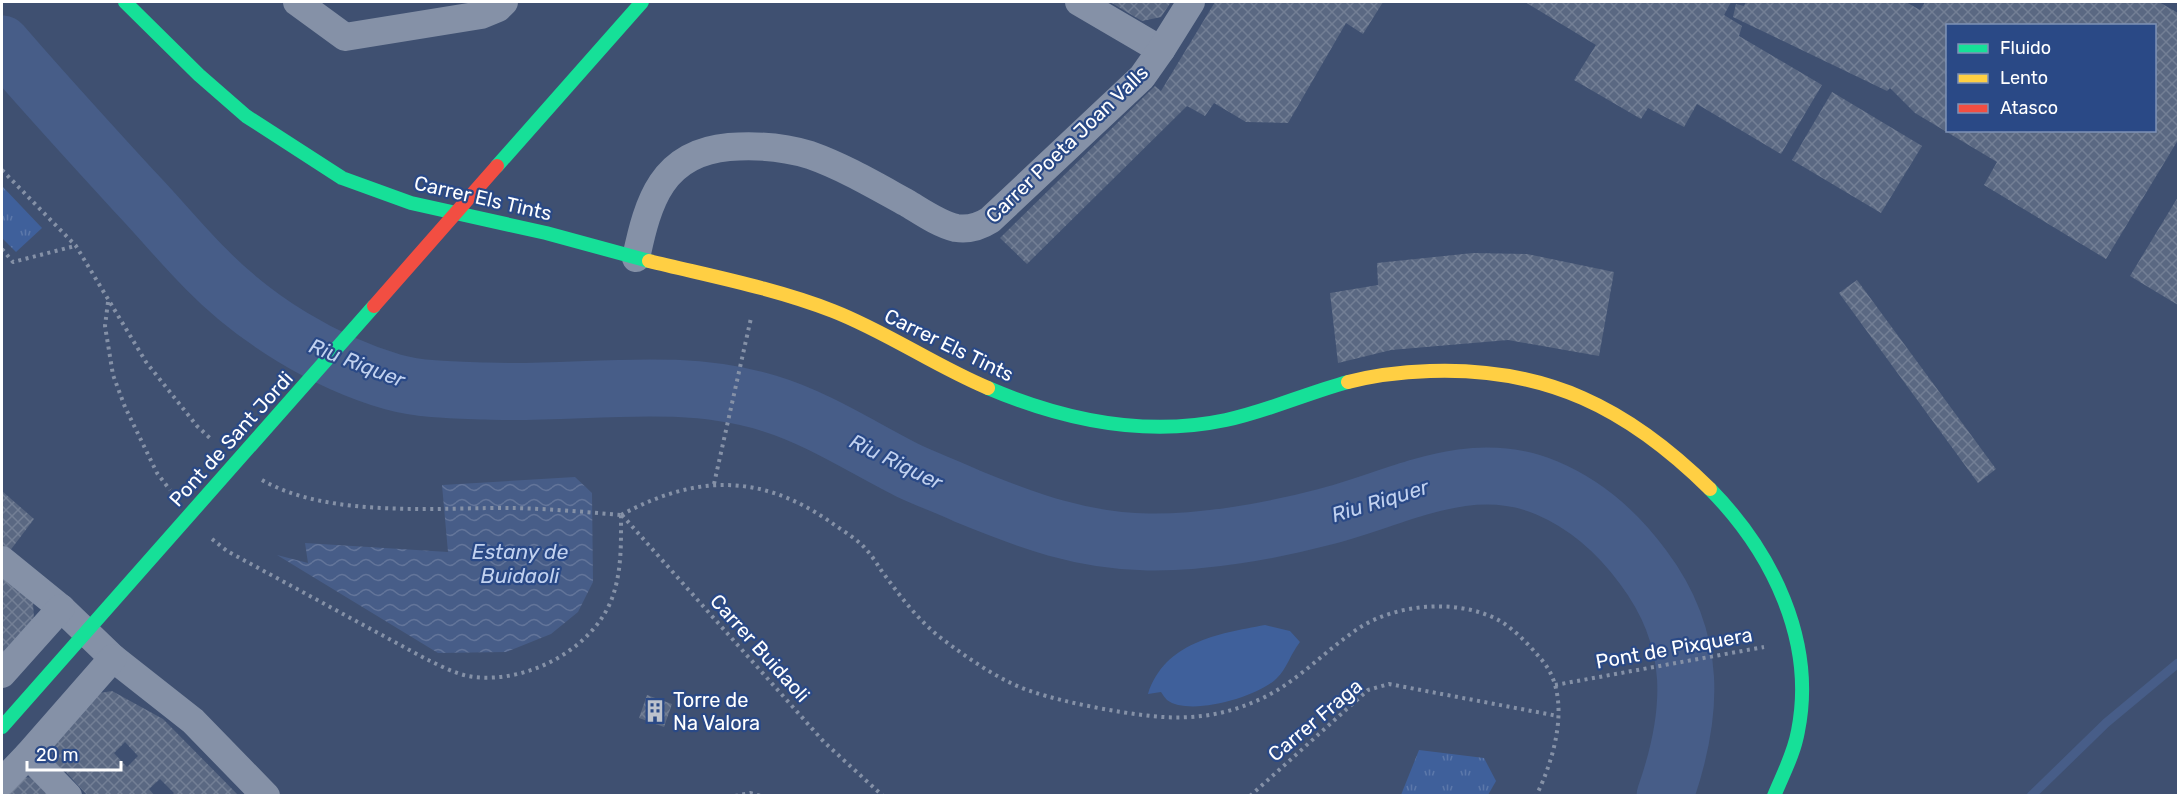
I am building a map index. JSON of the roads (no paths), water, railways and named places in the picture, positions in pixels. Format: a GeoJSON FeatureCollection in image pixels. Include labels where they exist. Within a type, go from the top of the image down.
{"type":"FeatureCollection","features":[{"type":"Feature","properties":{"kind":"street","name":"Carrer Els Tints"},"geometry":{"type":"LineString","coordinates":[[125,2],[199,75],[248,117],[338,176],[391,197],[554,235],[758,288],[836,312],[1005,396],[1099,422],[1160,426],[1224,420],[1358,379],[1416,371],[1474,370],[1509,375],[1575,393],[1608,408],[1668,449],[1717,495],[1759,548],[1775,578],[1798,641],[1802,709],[1791,758],[1774,795]]}},
{"type":"Feature","properties":{"kind":"street"},"geometry":{"type":"LineString","coordinates":[[297,2],[345,37],[481,15],[498,8],[504,2]]}},
{"type":"Feature","properties":{"kind":"street","name":"Pont de Sant Jordi"},"geometry":{"type":"LineString","coordinates":[[2,727],[642,2]]}},
{"type":"Feature","properties":{"kind":"street"},"geometry":{"type":"LineString","coordinates":[[1079,2],[1161,50]]}},
{"type":"Feature","properties":{"kind":"street","name":"Carrer Poeta Joan Valls"},"geometry":{"type":"LineString","coordinates":[[636,258],[645,216],[653,197],[675,166],[704,150],[736,146],[775,148],[810,155],[874,185],[946,224],[967,229],[979,227],[990,220],[1143,76],[1191,2]]}},
{"type":"Feature","properties":{"kind":"street"},"geometry":{"type":"LineString","coordinates":[[2,560],[61,608],[113,658],[193,721],[266,795]]}},
{"type":"Feature","properties":{"kind":"street"},"geometry":{"type":"LineString","coordinates":[[2,674],[61,608]]}},
{"type":"Feature","properties":{"kind":"street"},"geometry":{"type":"LineString","coordinates":[[2,782],[113,658]]}},
{"type":"Feature","properties":{"kind":"street"},"geometry":{"type":"LineString","coordinates":[[28,755],[68,795]]}},
{"type":"Feature","properties":{"kind":"water","name":"Estany de Buidaoli"},"geometry":{"type":"Polygon","coordinates":[[[575,477],[592,493],[593,582],[578,612],[551,634],[506,652],[438,653],[277,555],[308,563],[305,543],[448,552],[442,485],[575,477]]]}},
{"type":"Feature","properties":{"kind":"waterway","name":"Riu Riquer"},"geometry":{"type":"LineString","coordinates":[[2,44],[188,250],[226,288],[292,337],[342,363],[393,382],[427,388],[462,390],[521,392],[663,388],[733,395],[787,409],[909,471],[1012,514],[1078,534],[1124,541],[1169,542],[1214,538],[1282,527],[1352,509],[1435,483],[1462,478],[1490,476],[1518,479],[1547,488],[1562,495],[1601,521],[1623,543],[1661,594],[1674,622],[1682,650],[1685,706],[1682,735],[1665,796]]}},
{"type":"Feature","properties":{"kind":"waterway"},"geometry":{"type":"LineString","coordinates":[[2031,796],[2106,723],[2178,663]]}},
{"type":"Feature","properties":{"kind":"place","name":"Torre de Na Valora"},"geometry":{"type":"Point","coordinates":[655,711]}}]}
